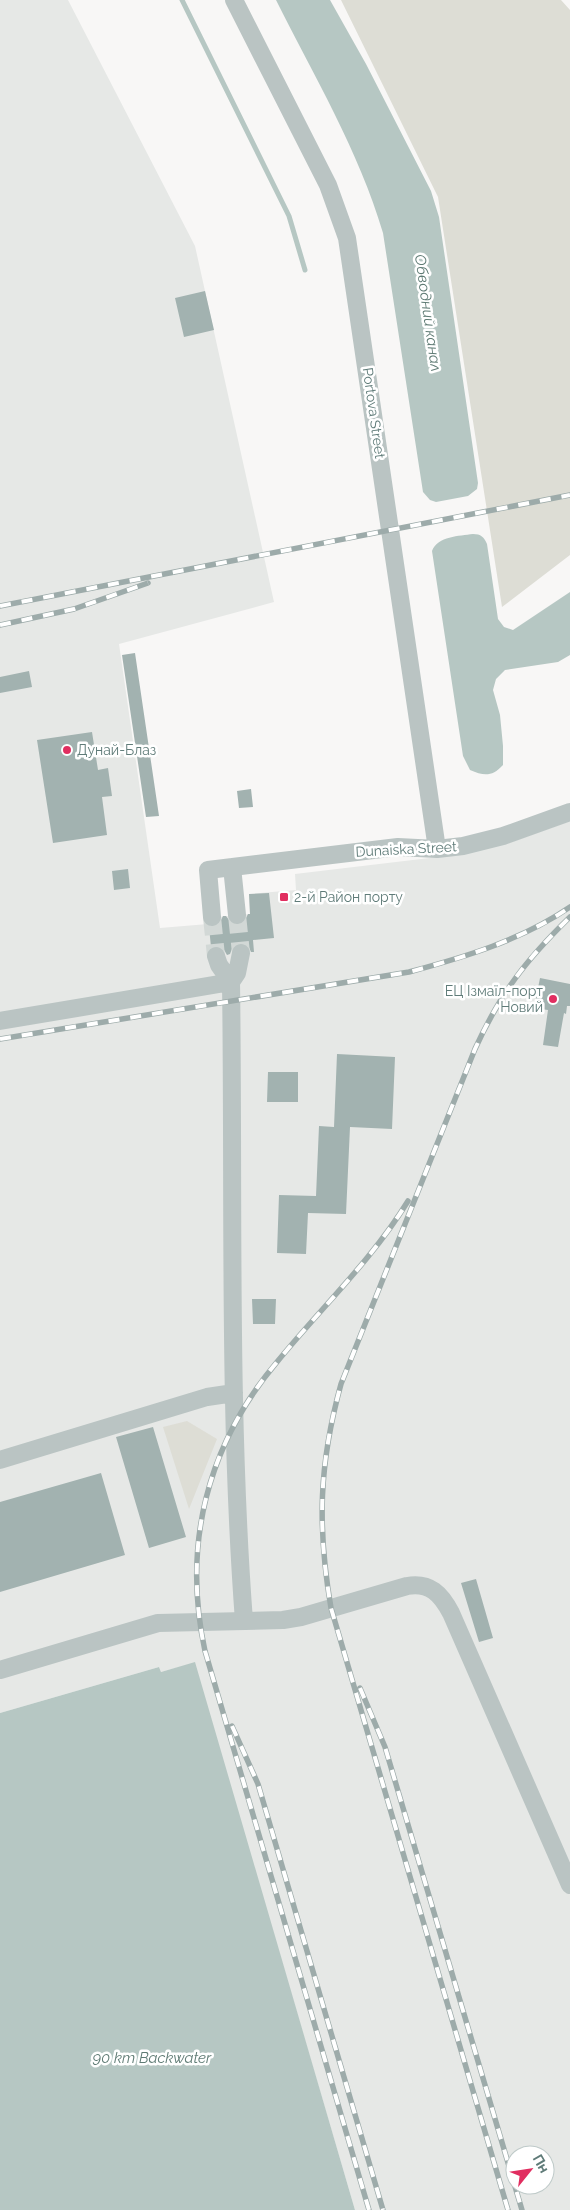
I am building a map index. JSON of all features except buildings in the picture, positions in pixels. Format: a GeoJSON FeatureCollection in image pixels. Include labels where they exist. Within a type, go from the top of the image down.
{"type":"FeatureCollection","features":[{"type":"Feature","properties":{"kind":"street","name":"Portova Street"},"geometry":{"type":"LineString","coordinates":[[234,0],[328,185],[347,238],[437,849]]}},
{"type":"Feature","properties":{"kind":"street","name":"Dunaiska Street"},"geometry":{"type":"LineString","coordinates":[[212,917],[208,870],[398,847],[437,849],[463,846],[503,836],[570,812]]}},
{"type":"Feature","properties":{"kind":"street"},"geometry":{"type":"LineString","coordinates":[[232,867],[237,915]]}},
{"type":"Feature","properties":{"kind":"street"},"geometry":{"type":"LineString","coordinates":[[241,953],[237,973],[231,982],[234,1392],[236,1490],[244,1621]]}},
{"type":"Feature","properties":{"kind":"street"},"geometry":{"type":"LineString","coordinates":[[216,956],[219,965],[231,982]]}},
{"type":"Feature","properties":{"kind":"street"},"geometry":{"type":"LineString","coordinates":[[0,1021],[231,982]]}},
{"type":"Feature","properties":{"kind":"street"},"geometry":{"type":"LineString","coordinates":[[0,1460],[207,1397],[234,1392]]}},
{"type":"Feature","properties":{"kind":"street"},"geometry":{"type":"LineString","coordinates":[[0,1670],[158,1624],[283,1620],[301,1617],[407,1586],[425,1585],[441,1595],[452,1613],[570,1885]]}},
{"type":"Feature","properties":{"kind":"shaded area"},"geometry":{"type":"Polygon","coordinates":[[[0,0],[68,0],[195,246],[274,602],[119,644],[160,928],[208,924],[208,918],[250,914],[249,894],[296,890],[295,874],[438,857],[506,844],[570,821],[570,2210],[355,2210],[194,1663],[161,1672],[159,1667],[0,1713],[0,0]]]}},
{"type":"Feature","properties":{"kind":"shaded area"},"geometry":{"type":"Polygon","coordinates":[[[341,0],[561,0],[570,10],[570,555],[502,607],[438,197],[341,0]]]}},
{"type":"Feature","properties":{"kind":"shaded area"},"geometry":{"type":"Polygon","coordinates":[[[187,1421],[217,1439],[189,1509],[163,1427],[187,1421]]]}},
{"type":"Feature","properties":{"kind":"water","name":"Обводний канал"},"geometry":{"type":"Polygon","coordinates":[[[276,0],[330,0],[366,64],[431,191],[439,217],[478,483],[477,489],[468,496],[436,502],[430,500],[423,492],[383,233],[362,173],[349,143],[276,0]]]}},
{"type":"Feature","properties":{"kind":"water"},"geometry":{"type":"Polygon","coordinates":[[[473,534],[482,536],[487,544],[498,619],[504,627],[513,630],[570,592],[570,655],[558,662],[505,670],[496,679],[493,690],[500,715],[503,765],[495,772],[488,774],[470,770],[463,756],[432,551],[439,542],[455,536],[473,534]]]}},
{"type":"Feature","properties":{"kind":"water","name":"90 km Backwater"},"geometry":{"type":"Polygon","coordinates":[[[195,1662],[355,2210],[0,2210],[0,1713],[159,1667],[161,1672],[195,1662]]]}},
{"type":"Feature","properties":{"kind":"waterway"},"geometry":{"type":"LineString","coordinates":[[182,0],[289,216],[305,270]]}},
{"type":"Feature","properties":{"kind":"tunnel"},"geometry":{"type":"LineString","coordinates":[[237,915],[241,953]]}},
{"type":"Feature","properties":{"kind":"tunnel"},"geometry":{"type":"LineString","coordinates":[[212,917],[216,956]]}},
{"type":"Feature","properties":{"kind":"railway"},"geometry":{"type":"LineString","coordinates":[[0,606],[570,495]]}},
{"type":"Feature","properties":{"kind":"railway"},"geometry":{"type":"LineString","coordinates":[[0,625],[74,609],[148,583]]}},
{"type":"Feature","properties":{"kind":"railway"},"geometry":{"type":"LineString","coordinates":[[0,1039],[409,972],[472,954],[513,938],[552,919],[570,907]]}},
{"type":"Feature","properties":{"kind":"railway"},"geometry":{"type":"LineString","coordinates":[[508,2210],[331,1608],[324,1550],[322,1495],[328,1441],[341,1384],[475,1049],[495,1010],[516,978],[540,948],[570,917]]}},
{"type":"Feature","properties":{"kind":"railway"},"geometry":{"type":"LineString","coordinates":[[369,2210],[205,1651],[199,1612],[197,1573],[199,1535],[206,1498],[217,1462],[233,1427],[253,1394],[277,1362],[362,1264],[394,1223],[408,1201]]}},
{"type":"Feature","properties":{"kind":"railway"},"geometry":{"type":"LineString","coordinates":[[360,1688],[385,1747],[522,2210]]}},
{"type":"Feature","properties":{"kind":"railway"},"geometry":{"type":"LineString","coordinates":[[232,1726],[258,1784],[383,2210]]}},
{"type":"Feature","properties":{"kind":"place","name":"Дунай-Блаз"},"geometry":{"type":"Point","coordinates":[67,750]}},
{"type":"Feature","properties":{"kind":"place","name":"2-й Район порту"},"geometry":{"type":"Point","coordinates":[284,897]}},
{"type":"Feature","properties":{"kind":"place","name":"ЕЦ Ізмаїл-порт Новий"},"geometry":{"type":"Point","coordinates":[553,999]}}]}
